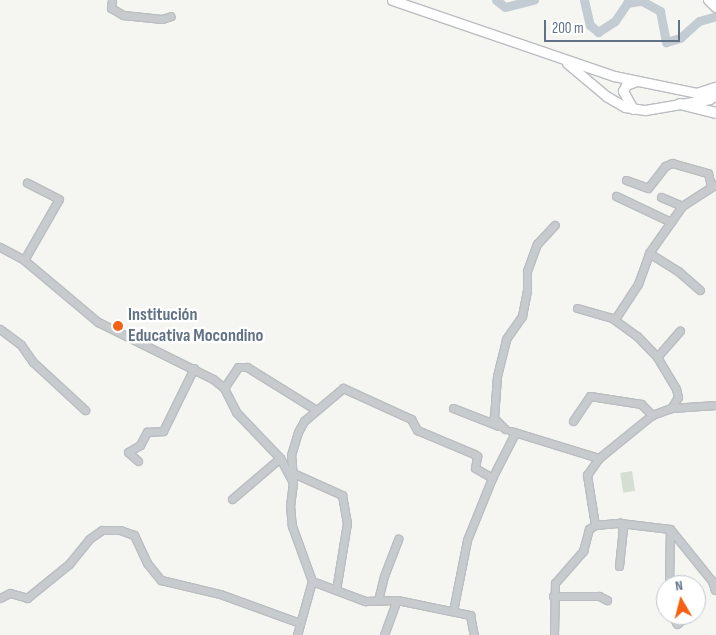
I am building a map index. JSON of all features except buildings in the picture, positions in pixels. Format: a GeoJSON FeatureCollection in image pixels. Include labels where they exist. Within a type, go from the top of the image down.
{"type":"FeatureCollection","features":[{"type":"Feature","properties":{"kind":"highway"},"geometry":{"type":"LineString","coordinates":[[709,0],[716,7]]}},
{"type":"Feature","properties":{"kind":"highway"},"geometry":{"type":"LineString","coordinates":[[697,94],[716,88]]}},
{"type":"Feature","properties":{"kind":"highway"},"geometry":{"type":"LineString","coordinates":[[680,104],[716,113]]}},
{"type":"Feature","properties":{"kind":"main road"},"geometry":{"type":"LineString","coordinates":[[392,0],[556,56],[637,81],[716,97]]}},
{"type":"Feature","properties":{"kind":"main road"},"geometry":{"type":"LineString","coordinates":[[556,56],[615,102],[634,109],[680,104],[716,97]]}},
{"type":"Feature","properties":{"kind":"main road"},"geometry":{"type":"LineString","coordinates":[[634,109],[623,91],[626,85],[637,81]]}},
{"type":"Feature","properties":{"kind":"street"},"geometry":{"type":"LineString","coordinates":[[112,0],[111,8],[123,15],[162,19],[171,16]]}},
{"type":"Feature","properties":{"kind":"street"},"geometry":{"type":"LineString","coordinates":[[615,319],[638,284],[649,253],[682,206],[714,185],[708,173],[672,163],[664,166],[648,188],[626,180]]}},
{"type":"Feature","properties":{"kind":"street"},"geometry":{"type":"LineString","coordinates":[[24,260],[59,199],[27,183]]}},
{"type":"Feature","properties":{"kind":"street"},"geometry":{"type":"LineString","coordinates":[[616,196],[671,222]]}},
{"type":"Feature","properties":{"kind":"street"},"geometry":{"type":"LineString","coordinates":[[661,197],[682,206]]}},
{"type":"Feature","properties":{"kind":"street"},"geometry":{"type":"LineString","coordinates":[[505,429],[494,418],[497,376],[506,339],[522,316],[528,291],[527,271],[538,244],[555,224]]}},
{"type":"Feature","properties":{"kind":"street"},"geometry":{"type":"LineString","coordinates":[[0,247],[24,260],[98,322],[194,368],[224,388],[236,412],[280,458],[293,482]]}},
{"type":"Feature","properties":{"kind":"street"},"geometry":{"type":"LineString","coordinates":[[649,253],[678,271],[700,290]]}},
{"type":"Feature","properties":{"kind":"street"},"geometry":{"type":"LineString","coordinates":[[577,308],[615,319],[638,336],[657,357],[678,397],[671,408]]}},
{"type":"Feature","properties":{"kind":"street"},"geometry":{"type":"LineString","coordinates":[[0,328],[21,345],[33,362],[85,410]]}},
{"type":"Feature","properties":{"kind":"street"},"geometry":{"type":"LineString","coordinates":[[657,357],[680,331]]}},
{"type":"Feature","properties":{"kind":"street"},"geometry":{"type":"LineString","coordinates":[[224,388],[238,367],[246,367],[316,410]]}},
{"type":"Feature","properties":{"kind":"street"},"geometry":{"type":"LineString","coordinates":[[138,461],[128,452],[140,446],[147,432],[163,431],[194,368]]}},
{"type":"Feature","properties":{"kind":"street"},"geometry":{"type":"LineString","coordinates":[[296,635],[312,581],[292,526],[290,505],[293,473],[291,455],[298,432],[316,410],[337,391],[349,390],[411,419],[417,430],[474,454],[477,456],[475,468],[492,478]]}},
{"type":"Feature","properties":{"kind":"street"},"geometry":{"type":"LineString","coordinates":[[573,421],[590,396],[641,404],[652,415]]}},
{"type":"Feature","properties":{"kind":"street"},"geometry":{"type":"LineString","coordinates":[[595,525],[587,475],[599,458],[652,415],[671,408],[716,405]]}},
{"type":"Feature","properties":{"kind":"street"},"geometry":{"type":"LineString","coordinates":[[453,408],[515,433],[599,458]]}},
{"type":"Feature","properties":{"kind":"street"},"geometry":{"type":"LineString","coordinates":[[453,611],[462,557],[492,478],[515,433]]}},
{"type":"Feature","properties":{"kind":"street"},"geometry":{"type":"LineString","coordinates":[[232,499],[280,458]]}},
{"type":"Feature","properties":{"kind":"street"},"geometry":{"type":"LineString","coordinates":[[293,473],[342,496],[347,523],[336,590]]}},
{"type":"Feature","properties":{"kind":"street"},"geometry":{"type":"LineString","coordinates":[[619,566],[623,529],[620,523]]}},
{"type":"Feature","properties":{"kind":"street"},"geometry":{"type":"LineString","coordinates":[[554,635],[553,596],[557,578],[569,570],[583,550],[589,529],[595,525],[620,523],[670,529],[712,581],[715,590]]}},
{"type":"Feature","properties":{"kind":"street"},"geometry":{"type":"LineString","coordinates":[[669,575],[670,529]]}},
{"type":"Feature","properties":{"kind":"street"},"geometry":{"type":"LineString","coordinates":[[0,598],[10,592],[27,598],[69,564],[88,539],[102,530],[120,530],[134,535],[147,563],[161,580],[220,594],[300,624]]}},
{"type":"Feature","properties":{"kind":"street"},"geometry":{"type":"LineString","coordinates":[[378,600],[384,576],[398,539]]}},
{"type":"Feature","properties":{"kind":"street"},"geometry":{"type":"LineString","coordinates":[[312,581],[365,601],[397,600],[470,615],[474,635]]}},
{"type":"Feature","properties":{"kind":"street"},"geometry":{"type":"LineString","coordinates":[[553,596],[599,596],[608,600]]}},
{"type":"Feature","properties":{"kind":"street"},"geometry":{"type":"LineString","coordinates":[[384,635],[397,600]]}},
{"type":"Feature","properties":{"kind":"shaded area"},"geometry":{"type":"Polygon","coordinates":[[[632,471],[635,491],[623,493],[620,473],[632,471]]]}},
{"type":"Feature","properties":{"kind":"waterway"},"geometry":{"type":"LineString","coordinates":[[496,0],[505,7],[534,0]]}},
{"type":"Feature","properties":{"kind":"waterway"},"geometry":{"type":"LineString","coordinates":[[584,0],[590,25],[598,32],[615,21],[627,3],[642,1],[660,11],[666,42],[680,38],[699,21],[716,16]]}},
{"type":"Feature","properties":{"kind":"place","name":"Institución Educativa Mocondino"},"geometry":{"type":"Point","coordinates":[118,326]}}]}
